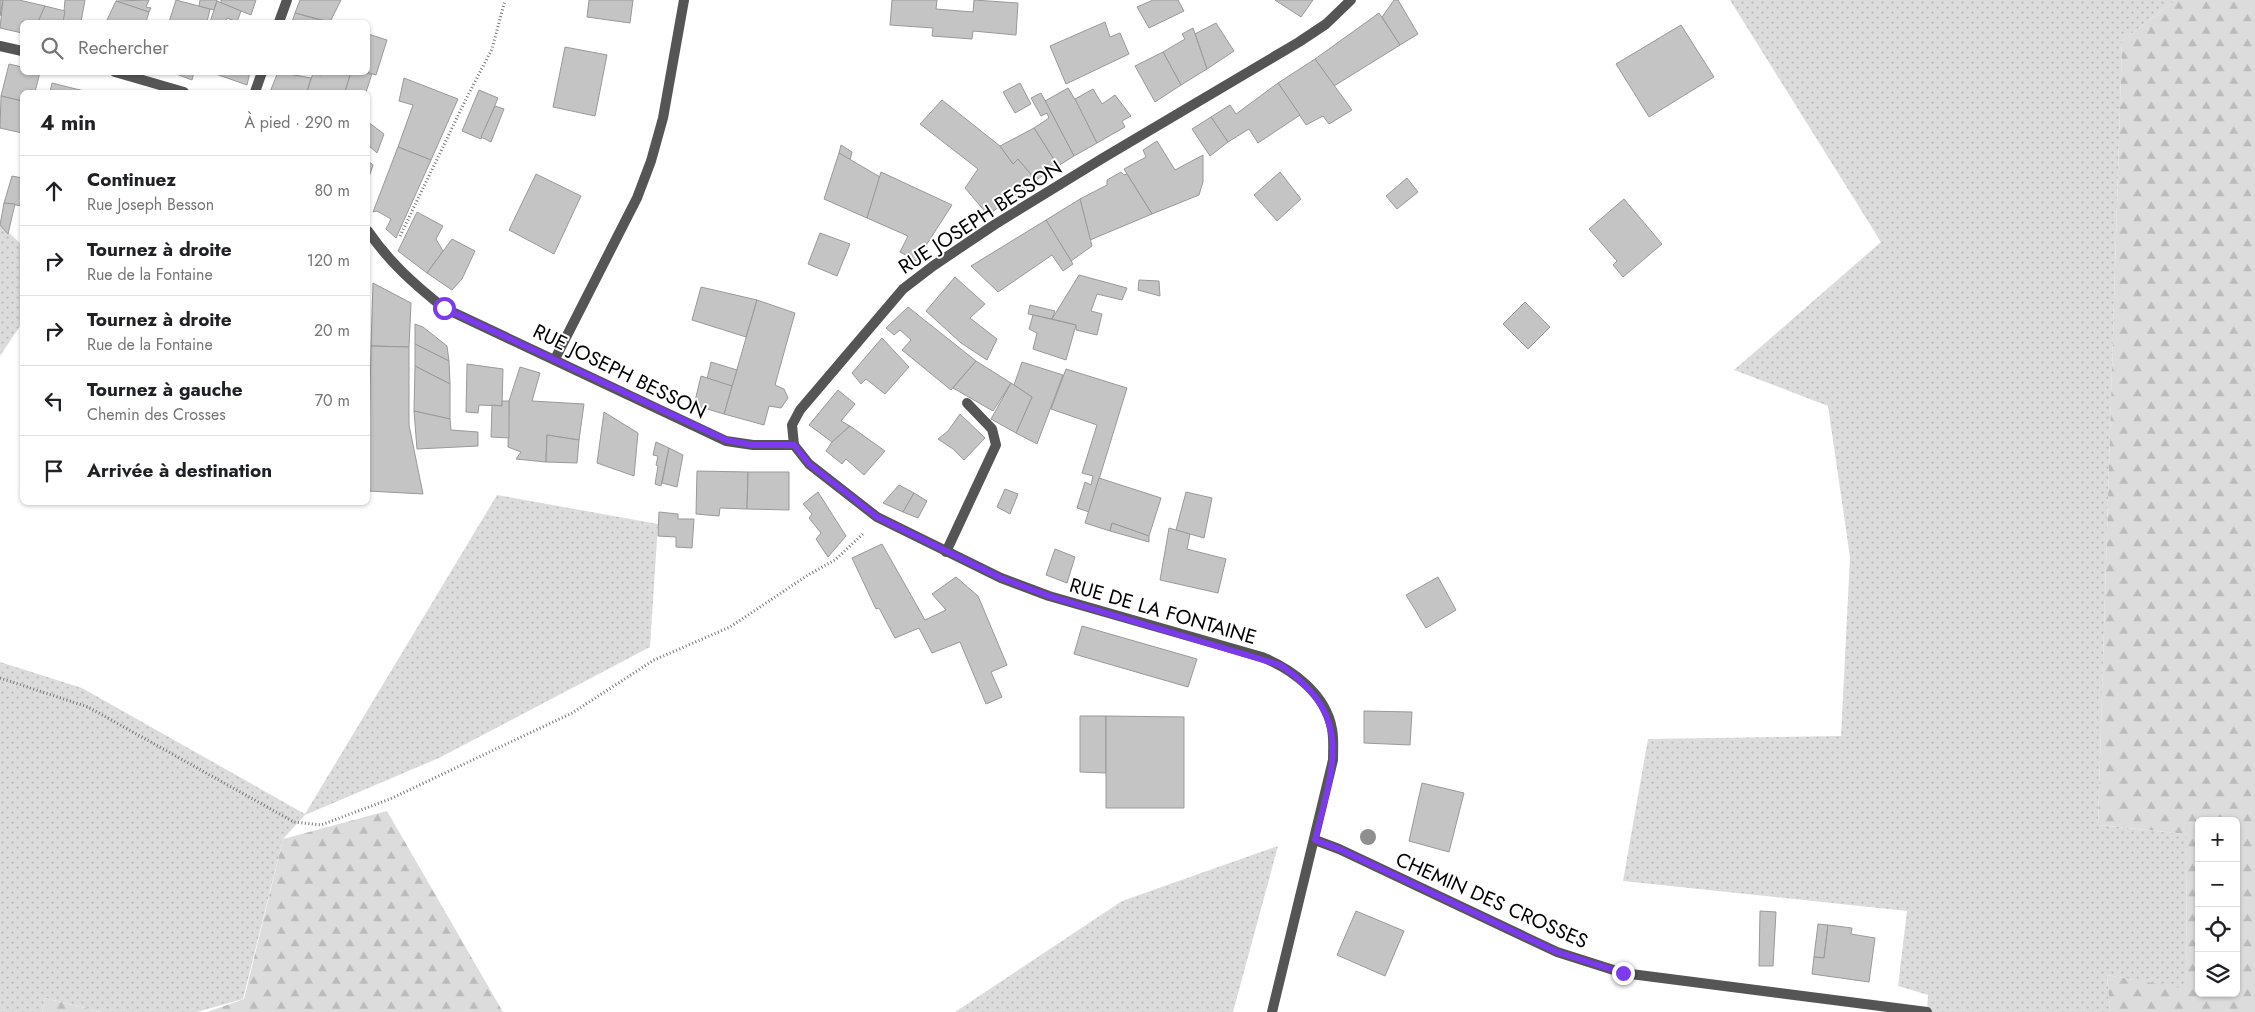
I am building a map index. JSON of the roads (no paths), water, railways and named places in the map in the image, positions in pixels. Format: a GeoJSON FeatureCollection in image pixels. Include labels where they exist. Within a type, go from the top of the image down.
{"type":"FeatureCollection","features":[{"type":"Feature","properties":{"kind":"street"},"geometry":{"type":"LineString","coordinates":[[280,20],[287,0]]}},
{"type":"Feature","properties":{"kind":"street"},"geometry":{"type":"LineString","coordinates":[[555,359],[637,198],[652,161],[664,118],[684,0]]}},
{"type":"Feature","properties":{"kind":"street","name":"RUE JOSEPH BESSON"},"geometry":{"type":"LineString","coordinates":[[370,234],[405,277],[444,308],[726,440],[753,445],[794,445],[792,425],[800,410],[903,288],[994,225],[1299,42],[1326,24],[1351,0]]}},
{"type":"Feature","properties":{"kind":"street"},"geometry":{"type":"LineString","coordinates":[[0,46],[20,51]]}},
{"type":"Feature","properties":{"kind":"street"},"geometry":{"type":"LineString","coordinates":[[125,75],[177,90]]}},
{"type":"Feature","properties":{"kind":"street"},"geometry":{"type":"LineString","coordinates":[[256,90],[261,75]]}},
{"type":"Feature","properties":{"kind":"street"},"geometry":{"type":"LineString","coordinates":[[946,552],[996,445],[992,430],[967,403]]}},
{"type":"Feature","properties":{"kind":"street","name":"RUE DE LA FONTAINE"},"geometry":{"type":"LineString","coordinates":[[794,445],[809,464],[877,517],[1001,578],[1049,596],[1262,658],[1280,665],[1302,679],[1320,701],[1332,728],[1333,760],[1272,1012]]}},
{"type":"Feature","properties":{"kind":"street","name":"CHEMIN DES CROSSES"},"geometry":{"type":"LineString","coordinates":[[1315,840],[1339,849],[1557,952],[1623,973],[1927,1012]]}}]}
